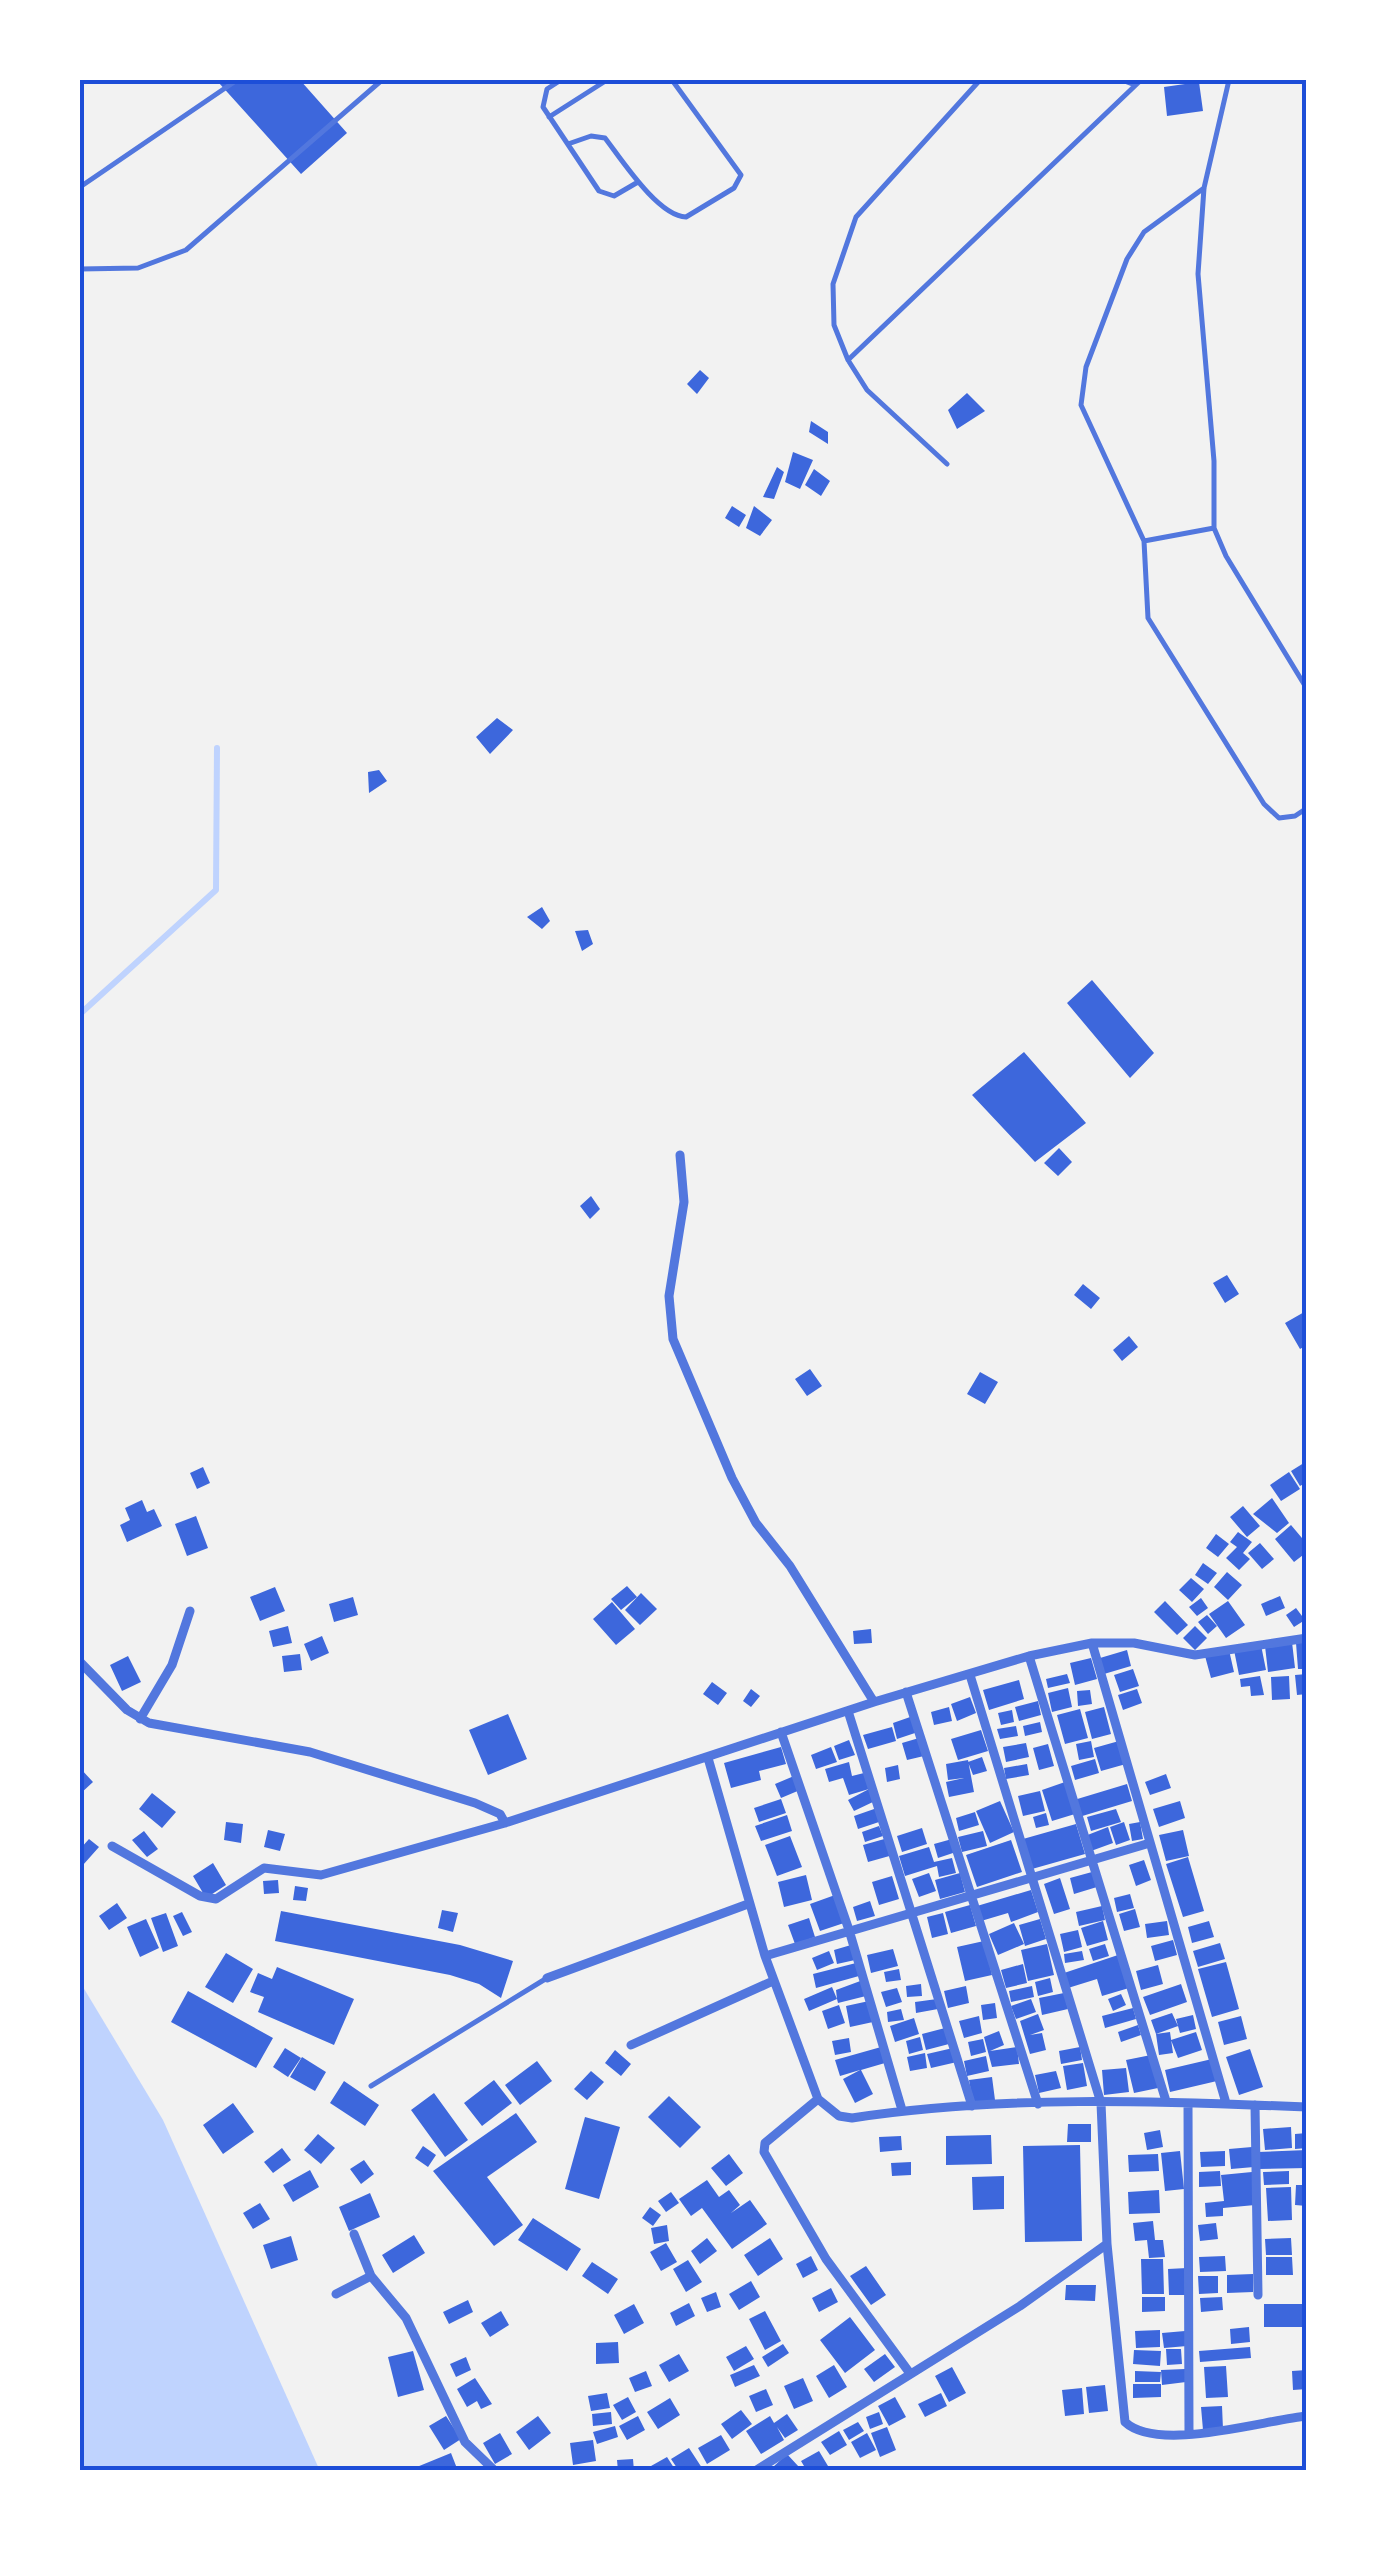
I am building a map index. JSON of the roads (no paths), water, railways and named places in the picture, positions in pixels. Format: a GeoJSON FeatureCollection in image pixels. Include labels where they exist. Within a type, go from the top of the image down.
{"type":"FeatureCollection","features":[{"type":"Feature","properties":{"kind":"street"},"geometry":{"type":"LineString","coordinates":[[680,1156],[684,1202],[669,1296],[674,1339],[732,1478],[756,1523],[790,1566],[874,1702]]}},
{"type":"Feature","properties":{"kind":"street"},"geometry":{"type":"LineString","coordinates":[[140,1719],[172,1664],[190,1611]]}},
{"type":"Feature","properties":{"kind":"street"},"geometry":{"type":"LineString","coordinates":[[112,1846],[200,1896],[216,1899],[264,1868],[321,1876],[505,1823],[874,1702],[1029,1656],[1092,1643],[1150,1645],[1195,1654],[1307,1638]]}},
{"type":"Feature","properties":{"kind":"street"},"geometry":{"type":"LineString","coordinates":[[1092,1643],[1226,2104]]}},
{"type":"Feature","properties":{"kind":"street"},"geometry":{"type":"LineString","coordinates":[[1029,1656],[1166,2101]]}},
{"type":"Feature","properties":{"kind":"street"},"geometry":{"type":"LineString","coordinates":[[80,1662],[140,1719],[310,1752],[475,1803],[500,1814],[505,1823]]}},
{"type":"Feature","properties":{"kind":"street"},"geometry":{"type":"LineString","coordinates":[[970,1675],[1101,2103],[1107,2244],[1125,2422],[1148,2435],[1307,2416]]}},
{"type":"Feature","properties":{"kind":"street"},"geometry":{"type":"LineString","coordinates":[[906,1692],[1038,2104]]}},
{"type":"Feature","properties":{"kind":"street"},"geometry":{"type":"LineString","coordinates":[[848,1711],[972,2106]]}},
{"type":"Feature","properties":{"kind":"street"},"geometry":{"type":"LineString","coordinates":[[781,1732],[849,1930],[902,2110]]}},
{"type":"Feature","properties":{"kind":"street"},"geometry":{"type":"LineString","coordinates":[[708,1758],[748,1904],[774,1981],[818,2099],[839,2116],[972,2106],[1166,2101],[1307,2107]]}},
{"type":"Feature","properties":{"kind":"street"},"geometry":{"type":"LineString","coordinates":[[765,1956],[1090,1857],[1150,1843]]}},
{"type":"Feature","properties":{"kind":"street"},"geometry":{"type":"LineString","coordinates":[[547,1978],[748,1904]]}},
{"type":"Feature","properties":{"kind":"street"},"geometry":{"type":"LineString","coordinates":[[631,2045],[774,1981]]}},
{"type":"Feature","properties":{"kind":"street"},"geometry":{"type":"LineString","coordinates":[[818,2099],[765,2142],[764,2152],[826,2259],[909,2372]]}},
{"type":"Feature","properties":{"kind":"street"},"geometry":{"type":"LineString","coordinates":[[1188,2103],[1189,2433]]}},
{"type":"Feature","properties":{"kind":"street"},"geometry":{"type":"LineString","coordinates":[[1255,2105],[1258,2295]]}},
{"type":"Feature","properties":{"kind":"street"},"geometry":{"type":"LineString","coordinates":[[354,2234],[371,2276],[406,2318],[465,2442],[495,2471]]}},
{"type":"Feature","properties":{"kind":"street"},"geometry":{"type":"LineString","coordinates":[[755,2471],[1020,2306],[1107,2244]]}},
{"type":"Feature","properties":{"kind":"street"},"geometry":{"type":"LineString","coordinates":[[336,2294],[371,2276]]}},
{"type":"Feature","properties":{"kind":"lane"},"geometry":{"type":"LineString","coordinates":[[80,186],[237,80]]}},
{"type":"Feature","properties":{"kind":"lane"},"geometry":{"type":"LineString","coordinates":[[82,272],[138,268],[186,250],[382,80]]}},
{"type":"Feature","properties":{"kind":"lane"},"geometry":{"type":"LineString","coordinates":[[562,80],[543,98],[549,116],[599,191],[608,196],[638,182]]}},
{"type":"Feature","properties":{"kind":"lane"},"geometry":{"type":"LineString","coordinates":[[549,116],[607,80]]}},
{"type":"Feature","properties":{"kind":"lane"},"geometry":{"type":"LineString","coordinates":[[568,144],[591,136],[605,138],[638,182],[670,213],[686,217],[740,182],[741,175],[672,80]]}},
{"type":"Feature","properties":{"kind":"lane"},"geometry":{"type":"LineString","coordinates":[[947,464],[866,390],[834,325],[834,284],[856,217],[980,80]]}},
{"type":"Feature","properties":{"kind":"lane"},"geometry":{"type":"LineString","coordinates":[[1122,80],[1138,83]]}},
{"type":"Feature","properties":{"kind":"lane"},"geometry":{"type":"LineString","coordinates":[[1229,80],[1204,188],[1198,274],[1214,461],[1214,528],[1226,556],[1307,689]]}},
{"type":"Feature","properties":{"kind":"lane"},"geometry":{"type":"LineString","coordinates":[[848,360],[1138,83]]}},
{"type":"Feature","properties":{"kind":"lane"},"geometry":{"type":"LineString","coordinates":[[1204,188],[1144,232],[1128,259],[1086,367],[1081,405],[1144,541],[1148,618],[1264,804],[1279,818],[1295,816],[1307,808]]}},
{"type":"Feature","properties":{"kind":"lane"},"geometry":{"type":"LineString","coordinates":[[1144,541],[1214,528]]}},
{"type":"Feature","properties":{"kind":"lane"},"geometry":{"type":"LineString","coordinates":[[370,2086],[547,1978]]}},
{"type":"Feature","properties":{"kind":"water"},"geometry":{"type":"Polygon","coordinates":[[[80,1982],[163,2120],[320,2471],[80,2471],[80,1982]]]}},
{"type":"Feature","properties":{"kind":"waterway"},"geometry":{"type":"LineString","coordinates":[[80,1014],[216,890],[217,748]]}}]}
